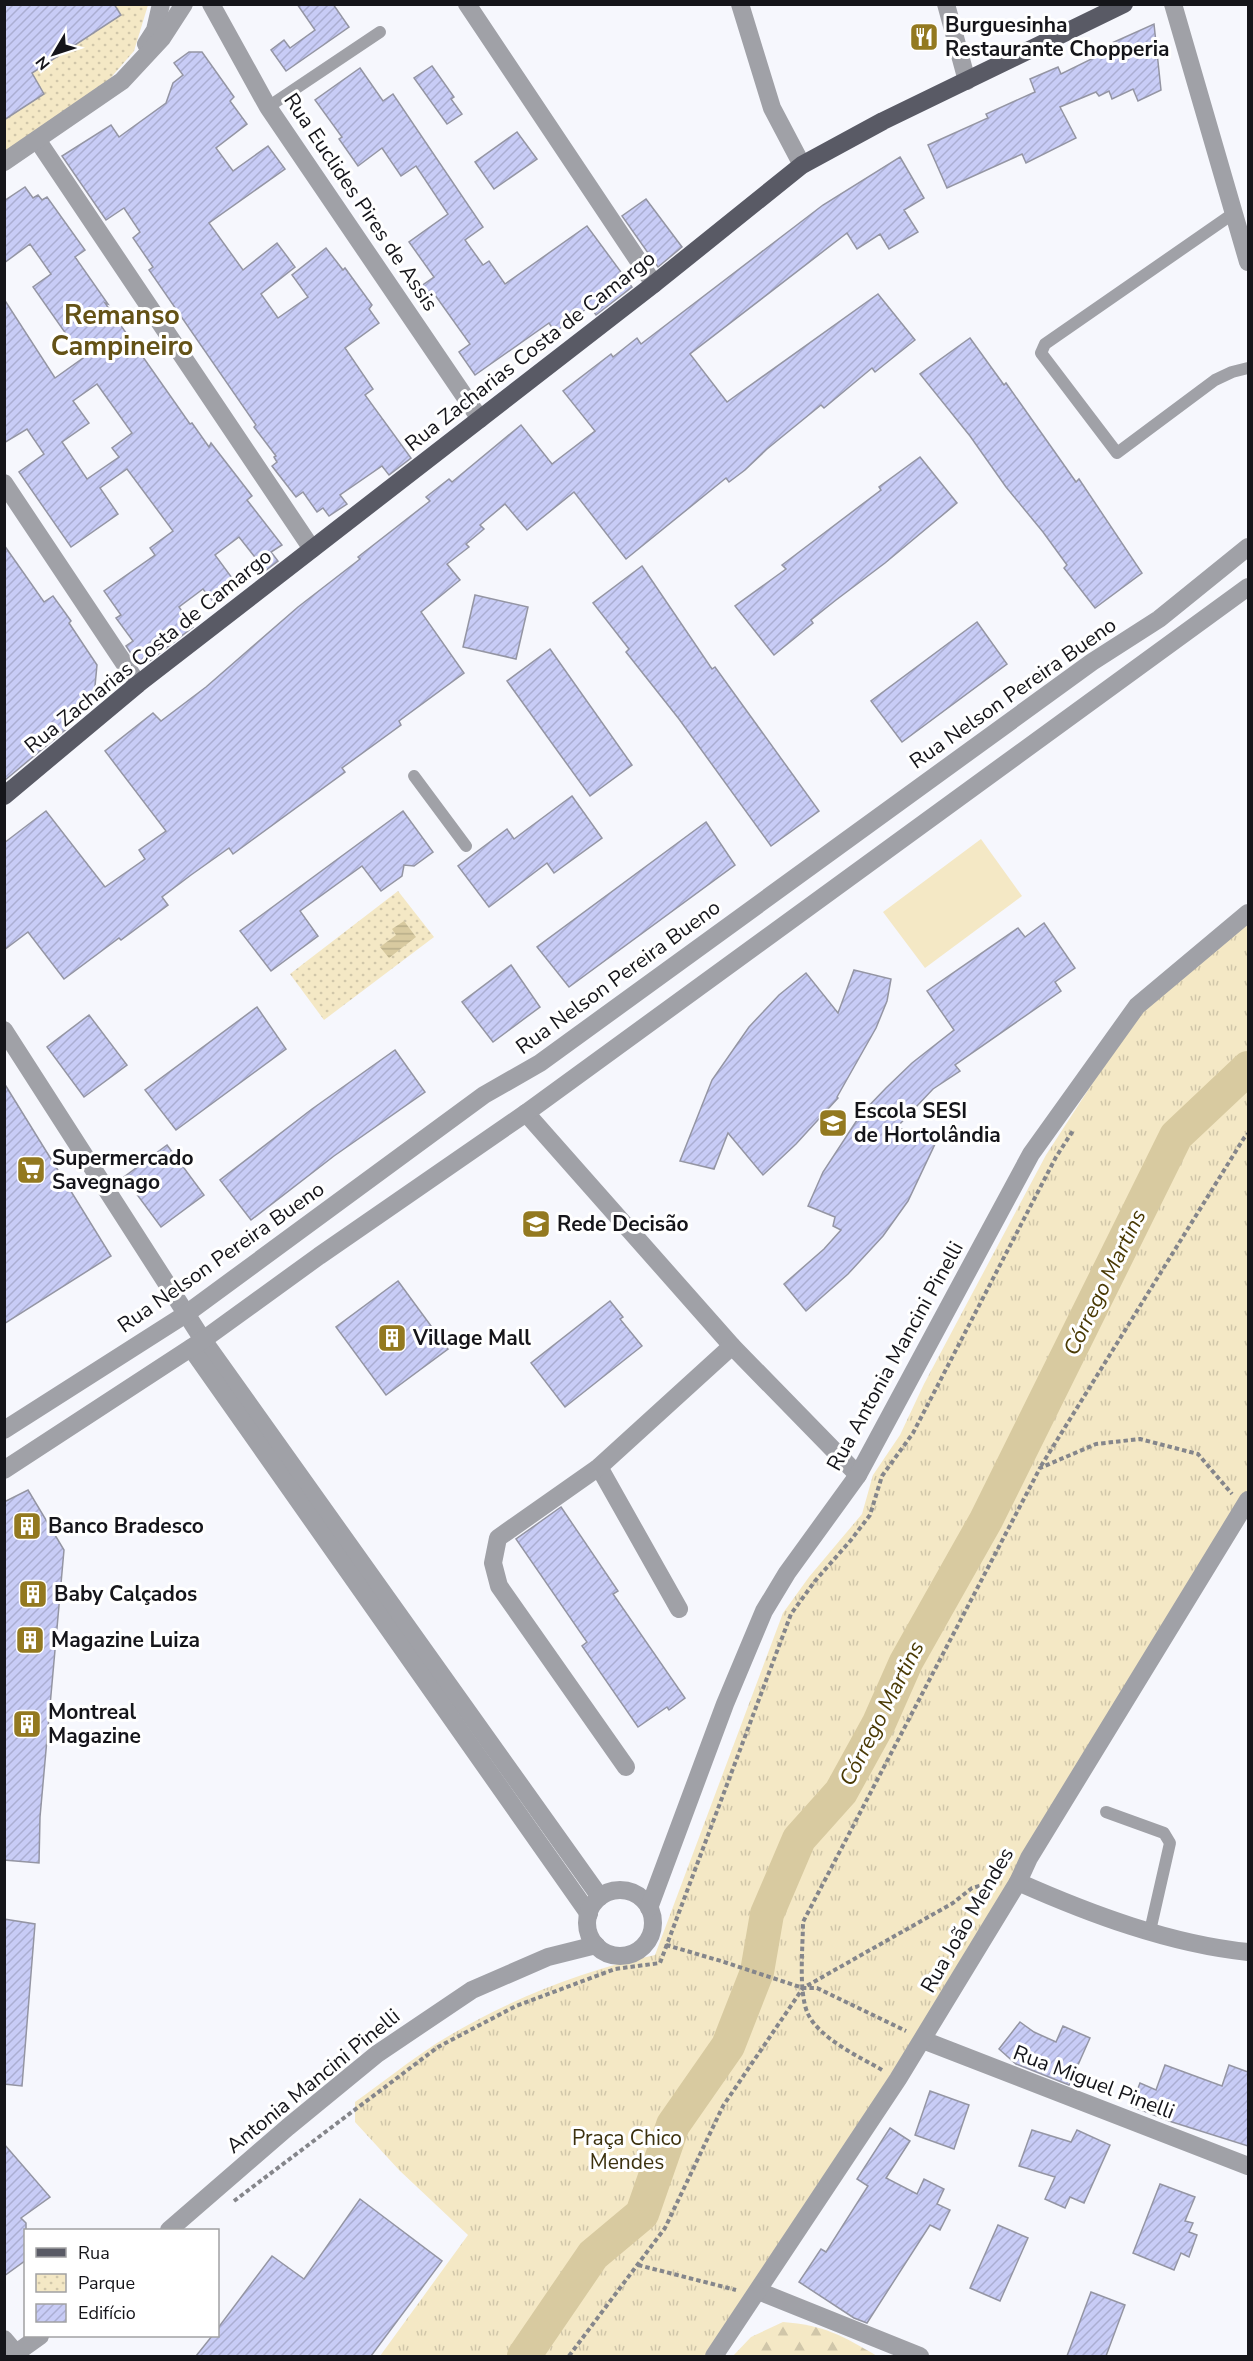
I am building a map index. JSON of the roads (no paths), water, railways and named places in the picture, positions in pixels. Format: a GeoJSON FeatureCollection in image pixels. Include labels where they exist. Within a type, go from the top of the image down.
{"type":"FeatureCollection","features":[{"type":"Feature","properties":{"kind":"main road","name":"Rua Zacharias Costa de Camargo"},"geometry":{"type":"LineString","coordinates":[[4,796],[138,684],[654,284],[802,165],[1124,4]]}},
{"type":"Feature","properties":{"kind":"street"},"geometry":{"type":"LineString","coordinates":[[122,81],[155,30],[161,4]]}},
{"type":"Feature","properties":{"kind":"street"},"geometry":{"type":"LineString","coordinates":[[4,162],[38,141],[122,81],[162,39],[184,4]]}},
{"type":"Feature","properties":{"kind":"street","name":"Rua Euclides Pires de Assis"},"geometry":{"type":"LineString","coordinates":[[211,4],[268,106],[480,419]]}},
{"type":"Feature","properties":{"kind":"street"},"geometry":{"type":"LineString","coordinates":[[467,4],[654,284]]}},
{"type":"Feature","properties":{"kind":"street"},"geometry":{"type":"LineString","coordinates":[[740,4],[772,108],[802,165]]}},
{"type":"Feature","properties":{"kind":"street"},"geometry":{"type":"LineString","coordinates":[[946,4],[967,81]]}},
{"type":"Feature","properties":{"kind":"street"},"geometry":{"type":"LineString","coordinates":[[1173,4],[1248,262]]}},
{"type":"Feature","properties":{"kind":"street"},"geometry":{"type":"LineString","coordinates":[[38,141],[312,549]]}},
{"type":"Feature","properties":{"kind":"street"},"geometry":{"type":"LineString","coordinates":[[4,483],[138,684]]}},
{"type":"Feature","properties":{"kind":"street","name":"Rua Nelson Pereira Bueno"},"geometry":{"type":"LineString","coordinates":[[4,1430],[186,1314],[484,1095],[540,1063],[1092,662],[1159,619],[1248,548]]}},
{"type":"Feature","properties":{"kind":"street"},"geometry":{"type":"LineString","coordinates":[[4,1470],[197,1344],[525,1113],[1248,587]]}},
{"type":"Feature","properties":{"kind":"street","name":"Rua Antonia Mancini Pinelli"},"geometry":{"type":"LineString","coordinates":[[649,1908],[725,1704],[764,1611],[788,1573],[858,1475],[1031,1154],[1137,1006],[1248,913]]}},
{"type":"Feature","properties":{"kind":"street"},"geometry":{"type":"LineString","coordinates":[[4,1030],[186,1314],[197,1344],[589,1914]]}},
{"type":"Feature","properties":{"kind":"street"},"geometry":{"type":"LineString","coordinates":[[525,1113],[732,1346],[858,1475]]}},
{"type":"Feature","properties":{"kind":"street"},"geometry":{"type":"LineString","coordinates":[[197,1344],[600,1897]]}},
{"type":"Feature","properties":{"kind":"street"},"geometry":{"type":"LineString","coordinates":[[626,1767],[499,1586],[493,1563],[498,1538],[599,1467],[732,1346]]}},
{"type":"Feature","properties":{"kind":"street"},"geometry":{"type":"LineString","coordinates":[[599,1467],[679,1609]]}},
{"type":"Feature","properties":{"kind":"street","name":"Rua João Mendes"},"geometry":{"type":"LineString","coordinates":[[714,2356],[923,2040],[1018,1882],[1029,1858],[1246,1511]]}},
{"type":"Feature","properties":{"kind":"street"},"geometry":{"type":"LineString","coordinates":[[1018,1882],[1059,1901],[1150,1931],[1221,1949],[1248,1952]]}},
{"type":"Feature","properties":{"kind":"street"},"geometry":{"type":"LineString","coordinates":[[619,1890],[629,1891],[639,1896],[649,1908],[653,1922],[652,1933],[638,1950],[628,1955],[616,1955],[605,1952],[596,1945],[587,1925],[589,1914],[600,1897],[619,1890]]}},
{"type":"Feature","properties":{"kind":"street","name":"Antonia Mancini Pinelli"},"geometry":{"type":"LineString","coordinates":[[170,2229],[377,2054],[463,1996],[548,1957],[596,1945]]}},
{"type":"Feature","properties":{"kind":"street","name":"Rua Miguel Pinelli"},"geometry":{"type":"LineString","coordinates":[[923,2040],[1248,2166]]}},
{"type":"Feature","properties":{"kind":"street"},"geometry":{"type":"LineString","coordinates":[[758,2291],[920,2356]]}},
{"type":"Feature","properties":{"kind":"street"},"geometry":{"type":"LineString","coordinates":[[11,2350],[38,2337]]}},
{"type":"Feature","properties":{"kind":"lane"},"geometry":{"type":"LineString","coordinates":[[268,106],[380,32]]}},
{"type":"Feature","properties":{"kind":"lane"},"geometry":{"type":"LineString","coordinates":[[1234,213],[1045,344],[1041,353],[1117,453],[1215,380],[1248,368]]}},
{"type":"Feature","properties":{"kind":"lane"},"geometry":{"type":"LineString","coordinates":[[414,776],[466,846]]}},
{"type":"Feature","properties":{"kind":"lane"},"geometry":{"type":"LineString","coordinates":[[1107,1812],[1164,1833],[1170,1843],[1150,1931]]}},
{"type":"Feature","properties":{"kind":"waterway","name":"Córrego Martins"},"geometry":{"type":"LineString","coordinates":[[524,2356],[593,2255],[642,2214],[673,2125],[728,2046],[757,1972],[767,1914],[799,1839],[841,1792],[879,1723],[906,1662],[986,1520],[1176,1136],[1248,1068]]}},
{"type":"Feature","properties":{"kind":"place","name":"Burguesinha Restaurante Chopperia"},"geometry":{"type":"Point","coordinates":[924,37]}},
{"type":"Feature","properties":{"kind":"place","name":"Escola SESI de Hortolândia"},"geometry":{"type":"Point","coordinates":[833,1123]}},
{"type":"Feature","properties":{"kind":"place","name":"Supermercado Savegnago"},"geometry":{"type":"Point","coordinates":[31,1170]}},
{"type":"Feature","properties":{"kind":"place","name":"Rede Decisão"},"geometry":{"type":"Point","coordinates":[536,1224]}},
{"type":"Feature","properties":{"kind":"place","name":"Village Mall"},"geometry":{"type":"Point","coordinates":[392,1338]}},
{"type":"Feature","properties":{"kind":"place","name":"Banco Bradesco"},"geometry":{"type":"Point","coordinates":[27,1526]}},
{"type":"Feature","properties":{"kind":"place","name":"Baby Calçados"},"geometry":{"type":"Point","coordinates":[33,1594]}},
{"type":"Feature","properties":{"kind":"place","name":"Magazine Luiza"},"geometry":{"type":"Point","coordinates":[30,1640]}},
{"type":"Feature","properties":{"kind":"place","name":"Montreal Magazine"},"geometry":{"type":"Point","coordinates":[27,1724]}},
{"type":"Feature","properties":{"kind":"district","name":"Remanso Campineiro"},"geometry":{"type":"Point","coordinates":[122,330]}},
{"type":"Feature","properties":{"kind":"park label","name":"Praça Chico Mendes"},"geometry":{"type":"Point","coordinates":[627,2150]}}]}
